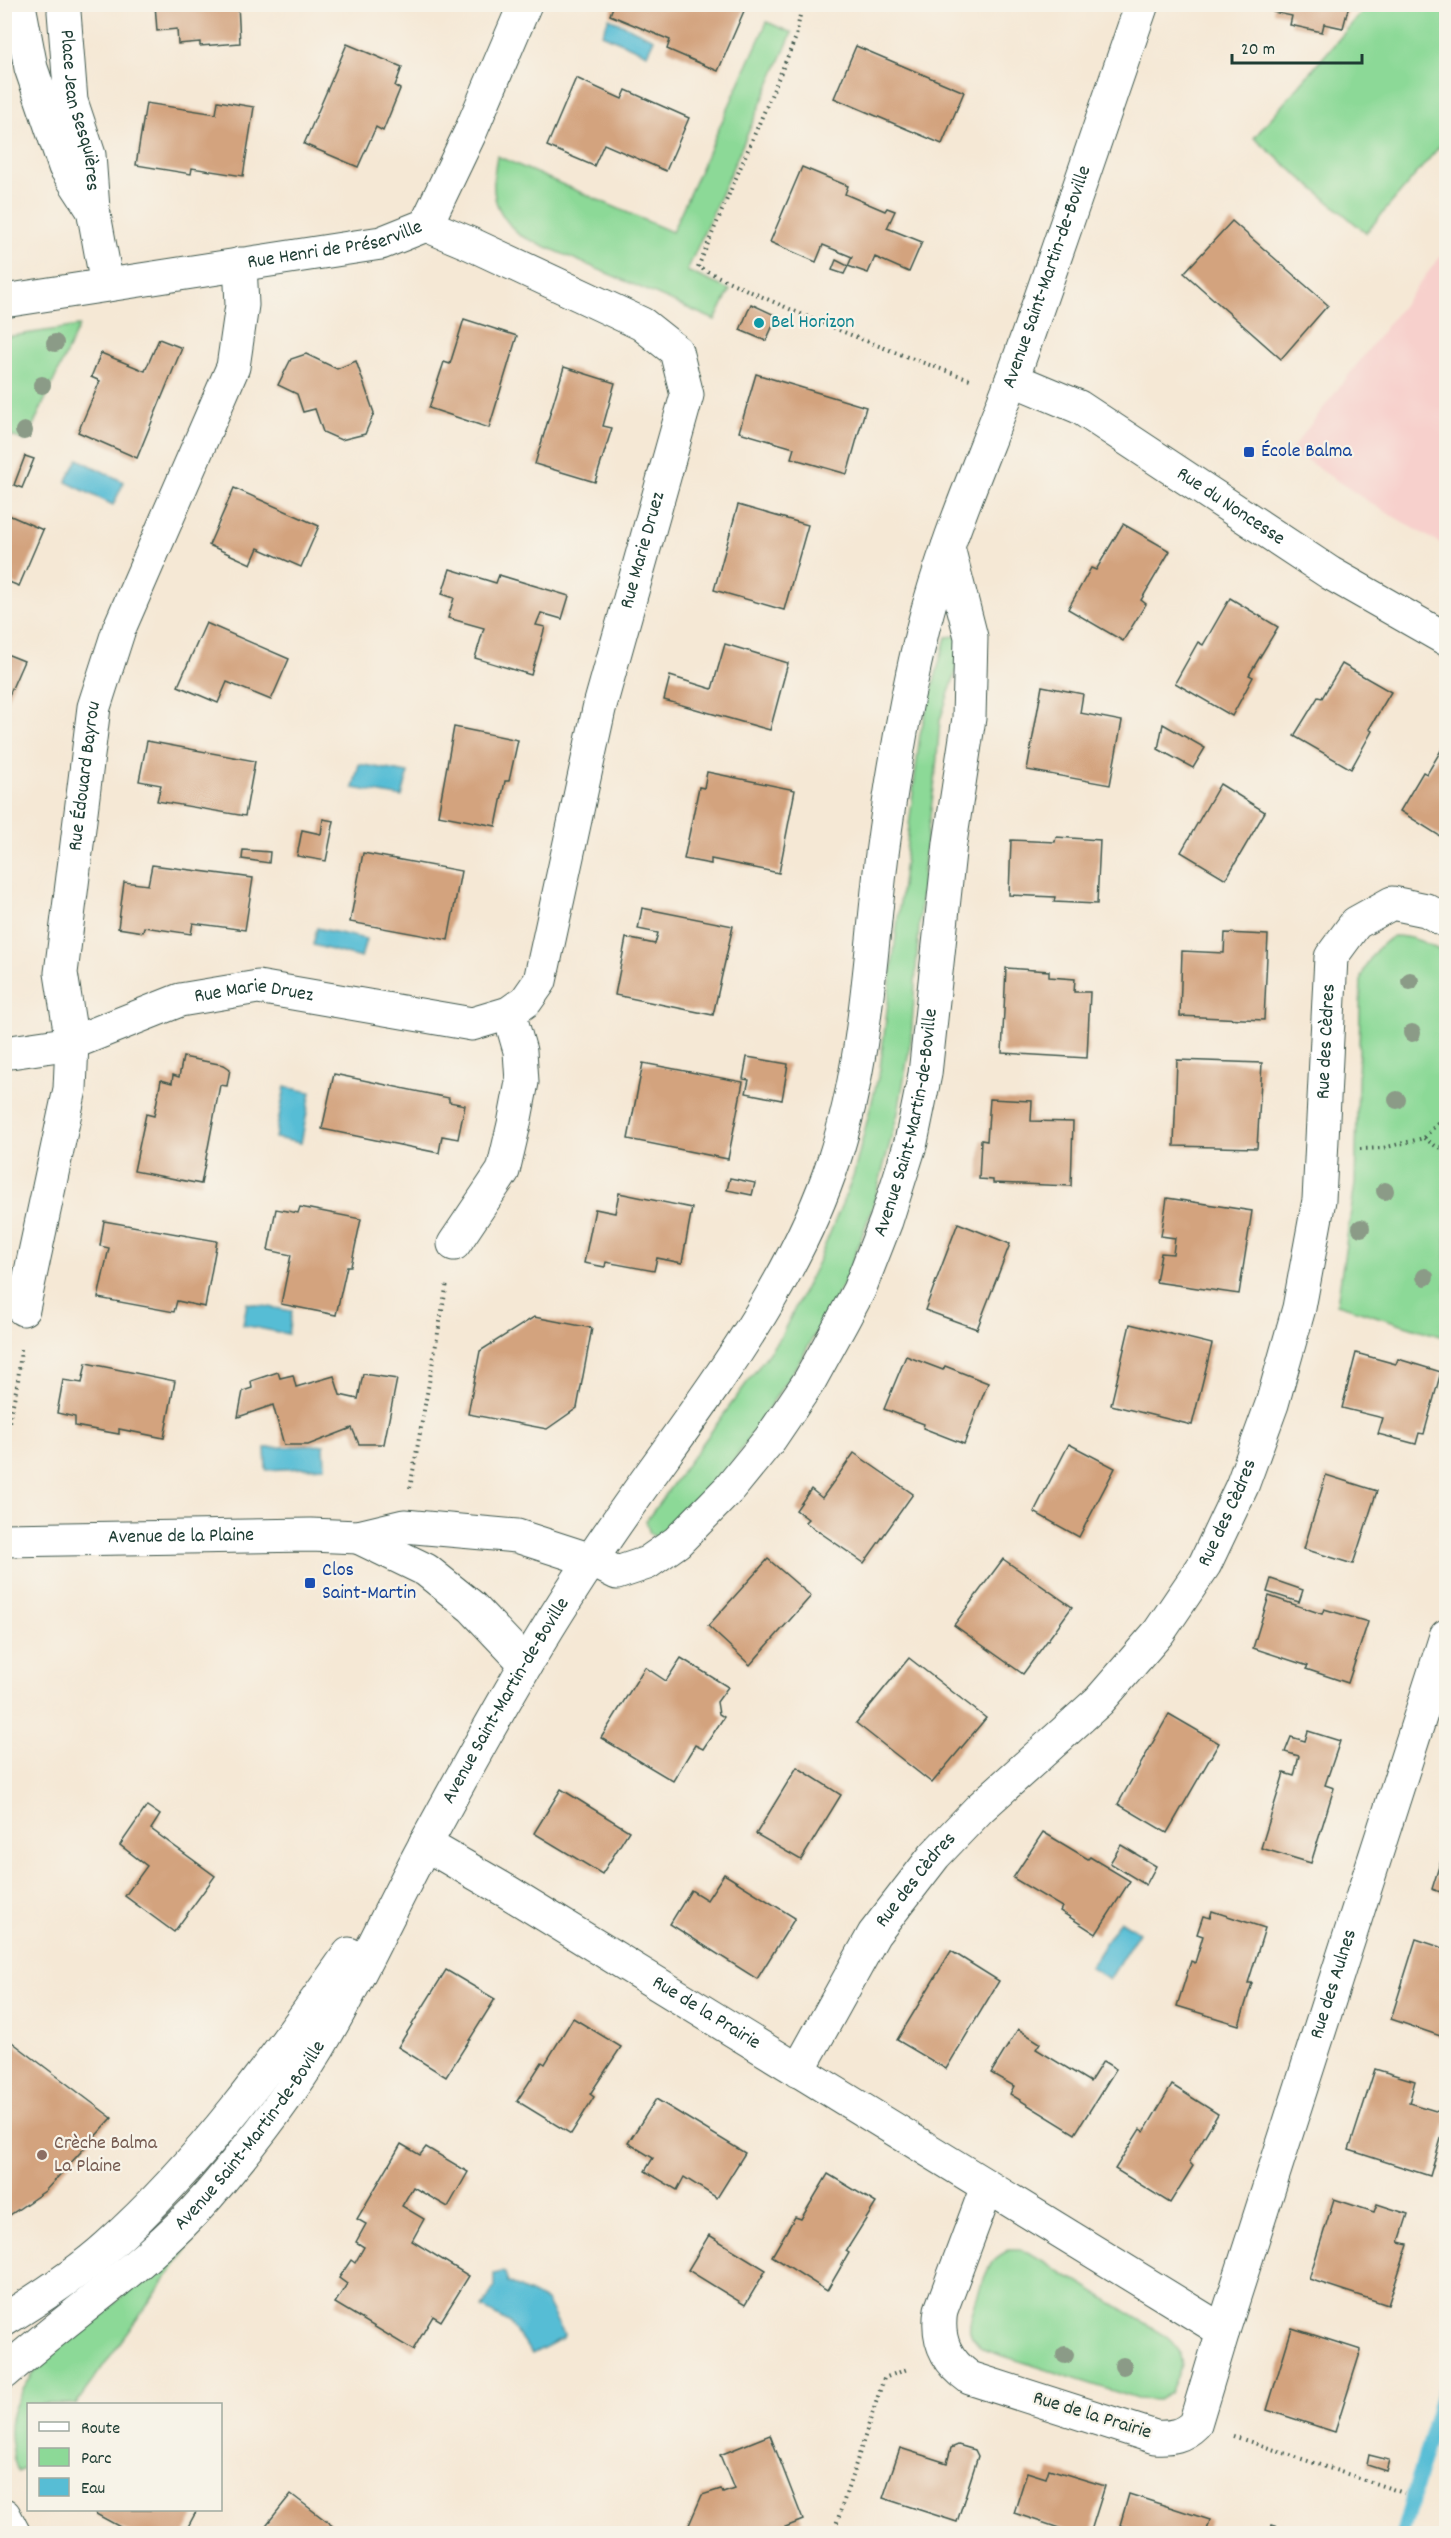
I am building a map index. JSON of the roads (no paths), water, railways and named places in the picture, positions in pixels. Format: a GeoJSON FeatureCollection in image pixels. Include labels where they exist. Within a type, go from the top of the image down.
{"type":"FeatureCollection","features":[{"type":"Feature","properties":{"kind":"street","name":"Rue Henri de Préserville"},"geometry":{"type":"LineString","coordinates":[[4,301],[381,243],[426,225],[470,133],[525,4]]}},
{"type":"Feature","properties":{"kind":"street","name":"Avenue Saint-Martin-de-Boville"},"geometry":{"type":"LineString","coordinates":[[4,2373],[46,2336],[129,2270],[204,2201],[325,2038],[425,1844],[526,1664],[591,1560],[757,1319],[805,1233],[835,1158],[853,1080],[870,968],[883,851],[902,731],[924,625],[948,547],[1012,380],[1142,4]]}},
{"type":"Feature","properties":{"kind":"street","name":"Place Jean Sesquières"},"geometry":{"type":"LineString","coordinates":[[17,7],[36,18],[46,19],[68,8],[71,101],[89,155],[93,209],[107,285]]}},
{"type":"Feature","properties":{"kind":"street","name":"Place Jean Sesquières"},"geometry":{"type":"LineString","coordinates":[[17,7],[31,68],[65,167],[93,209]]}},
{"type":"Feature","properties":{"kind":"street","name":"Rue Marie Druez"},"geometry":{"type":"LineString","coordinates":[[4,1053],[72,1043],[180,1000],[258,987],[472,1024],[509,1013],[526,1001],[540,981],[599,709],[687,395],[676,351],[642,324],[426,225]]}},
{"type":"Feature","properties":{"kind":"street","name":"Rue Édouard Bayrou"},"geometry":{"type":"LineString","coordinates":[[23,1309],[70,1089],[72,1043],[61,973],[94,707],[119,629],[233,367],[242,305],[240,264]]}},
{"type":"Feature","properties":{"kind":"street","name":"Rue du Noncesse"},"geometry":{"type":"LineString","coordinates":[[1012,380],[1079,407],[1330,573],[1446,639]]}},
{"type":"Feature","properties":{"kind":"street","name":"Avenue Saint-Martin-de-Boville"},"geometry":{"type":"LineString","coordinates":[[591,1560],[617,1573],[647,1563],[677,1542],[730,1488],[770,1439],[810,1380],[859,1290],[886,1221],[911,1142],[925,1074],[951,843],[969,718],[971,637],[948,547]]}},
{"type":"Feature","properties":{"kind":"street","name":"Rue des Cèdres"},"geometry":{"type":"LineString","coordinates":[[798,2071],[874,1934],[928,1863],[980,1808],[1066,1733],[1123,1676],[1160,1632],[1205,1564],[1242,1486],[1272,1404],[1299,1308],[1319,1200],[1331,957],[1356,923],[1392,903],[1426,910],[1446,921]]}},
{"type":"Feature","properties":{"kind":"street"},"geometry":{"type":"LineString","coordinates":[[454,1244],[503,1171],[514,1124],[521,1072],[520,1051],[509,1013]]}},
{"type":"Feature","properties":{"kind":"street","name":"Avenue de la Plaine"},"geometry":{"type":"LineString","coordinates":[[4,1540],[311,1535],[358,1538],[404,1526],[517,1536],[591,1560]]}},
{"type":"Feature","properties":{"kind":"street","name":"Avenue de la Plaine"},"geometry":{"type":"LineString","coordinates":[[358,1538],[426,1570],[472,1607],[526,1664]]}},
{"type":"Feature","properties":{"kind":"street","name":"Rue des Aulnes"},"geometry":{"type":"LineString","coordinates":[[1222,2331],[1446,1636]]}},
{"type":"Feature","properties":{"kind":"street","name":"Avenue Saint-Martin-de-Boville"},"geometry":{"type":"LineString","coordinates":[[4,2320],[47,2293],[107,2247],[178,2177],[211,2139],[301,2024],[425,1844]]}},
{"type":"Feature","properties":{"kind":"street","name":"Rue de la Prairie"},"geometry":{"type":"LineString","coordinates":[[425,1844],[508,1892],[1222,2331],[1195,2424],[1180,2435],[1168,2438],[1155,2437],[970,2378],[956,2368],[946,2355],[941,2341],[939,2326],[941,2310],[987,2187]]}},
{"type":"Feature","properties":{"kind":"street"},"geometry":{"type":"LineString","coordinates":[[4,2515],[14,2534]]}},
{"type":"Feature","properties":{"kind":"water"},"geometry":{"type":"Polygon","coordinates":[[[609,18],[654,39],[647,54],[602,34],[609,18]]]}},
{"type":"Feature","properties":{"kind":"water"},"geometry":{"type":"Polygon","coordinates":[[[78,459],[124,482],[113,505],[66,482],[78,459]]]}},
{"type":"Feature","properties":{"kind":"water"},"geometry":{"type":"Polygon","coordinates":[[[359,764],[408,773],[402,797],[353,788],[359,764]]]}},
{"type":"Feature","properties":{"kind":"water"},"geometry":{"type":"Polygon","coordinates":[[[317,928],[366,939],[361,958],[313,945],[317,928]]]}},
{"type":"Feature","properties":{"kind":"water"},"geometry":{"type":"Polygon","coordinates":[[[285,1087],[311,1092],[301,1143],[275,1138],[285,1087]]]}},
{"type":"Feature","properties":{"kind":"water"},"geometry":{"type":"Polygon","coordinates":[[[247,1303],[292,1311],[288,1334],[243,1325],[247,1303]]]}},
{"type":"Feature","properties":{"kind":"water"},"geometry":{"type":"Polygon","coordinates":[[[324,1445],[325,1467],[266,1470],[265,1448],[324,1445]]]}},
{"type":"Feature","properties":{"kind":"water"},"geometry":{"type":"Polygon","coordinates":[[[1120,1920],[1139,1932],[1109,1980],[1090,1967],[1120,1920]]]}},
{"type":"Feature","properties":{"kind":"water"},"geometry":{"type":"Polygon","coordinates":[[[505,2273],[508,2282],[546,2301],[564,2335],[563,2338],[532,2354],[509,2322],[482,2308],[494,2287],[494,2274],[505,2273]]]}},
{"type":"Feature","properties":{"kind":"waterway"},"geometry":{"type":"LineString","coordinates":[[1402,2534],[1446,2382]]}},
{"type":"Feature","properties":{"kind":"place","name":"Bel Horizon"},"geometry":{"type":"Point","coordinates":[759,323]}},
{"type":"Feature","properties":{"kind":"place","name":"École Balma"},"geometry":{"type":"Point","coordinates":[1249,452]}},
{"type":"Feature","properties":{"kind":"place","name":"Clos Saint-Martin"},"geometry":{"type":"Point","coordinates":[310,1583]}},
{"type":"Feature","properties":{"kind":"place","name":"Crèche Balma La Plaine"},"geometry":{"type":"Point","coordinates":[42,2155]}}]}
